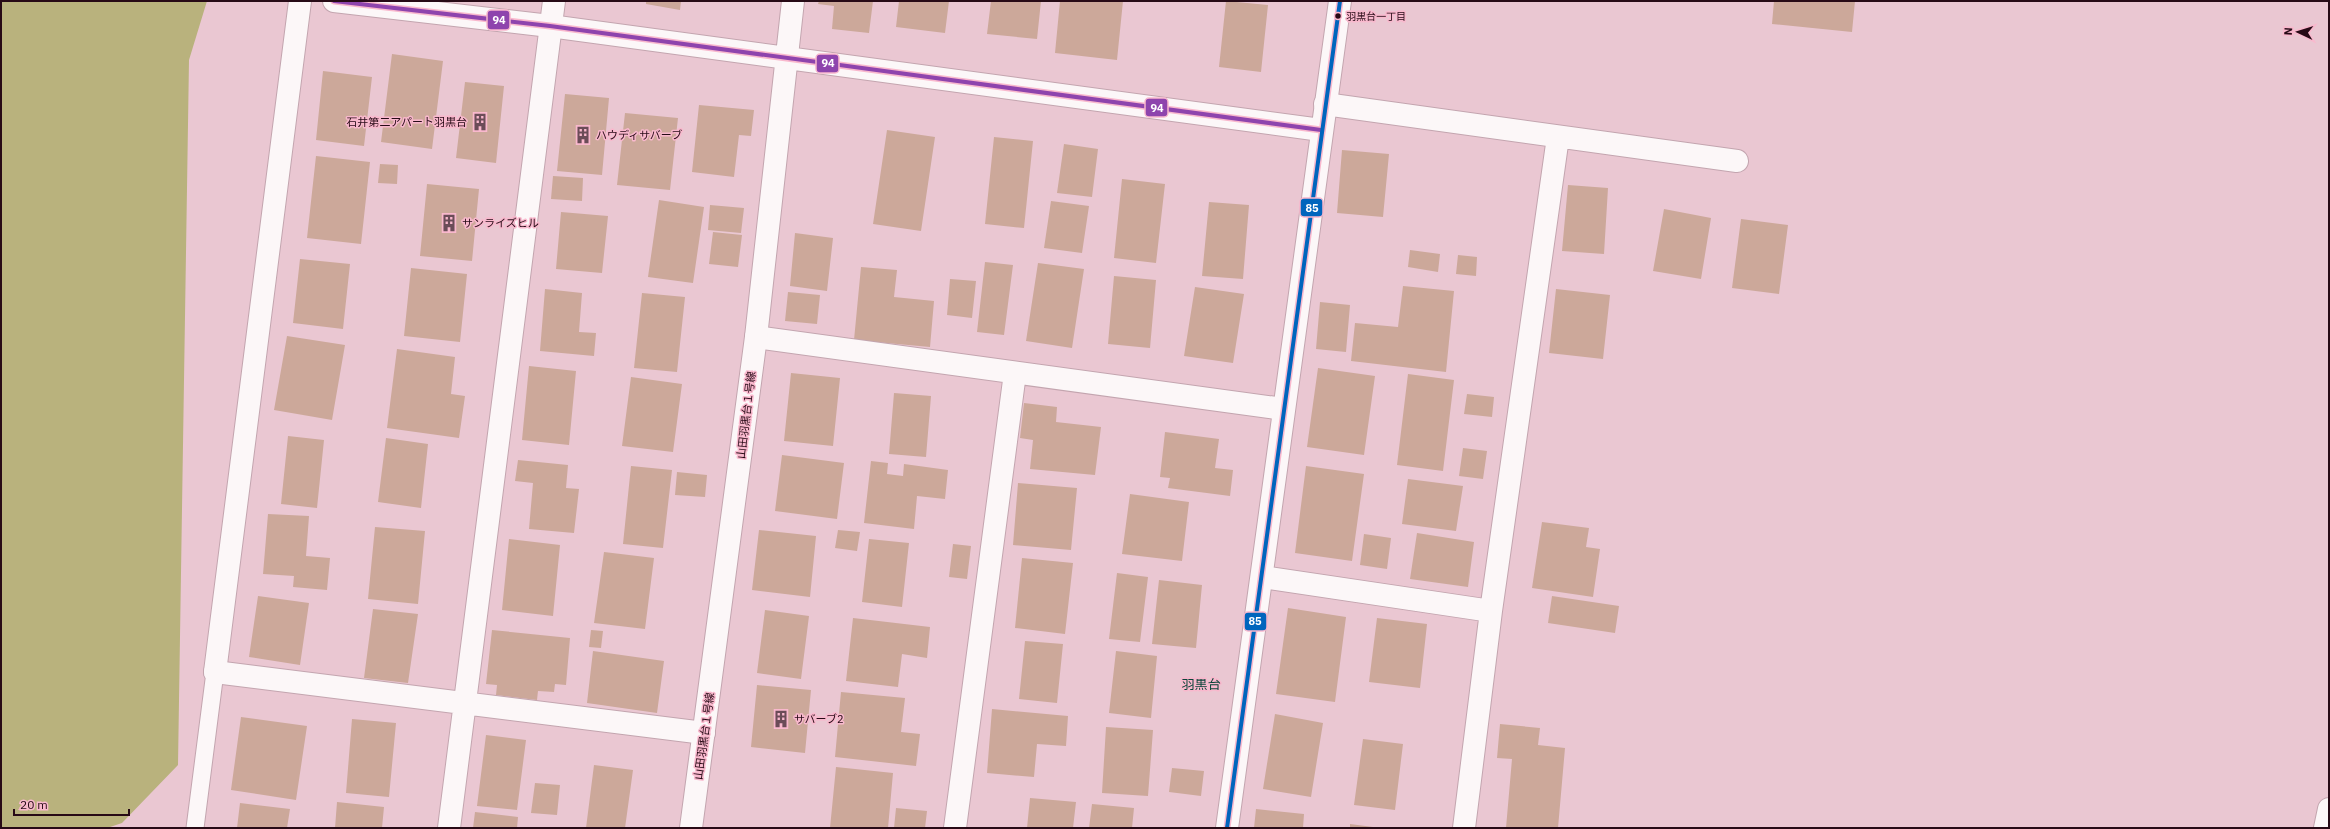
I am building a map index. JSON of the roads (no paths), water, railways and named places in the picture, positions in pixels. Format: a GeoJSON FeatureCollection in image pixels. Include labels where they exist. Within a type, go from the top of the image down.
{"type":"FeatureCollection","features":[{"type":"Feature","properties":{"kind":"street"},"geometry":{"type":"LineString","coordinates":[[300,1],[215,672],[466,702],[704,733]]}},
{"type":"Feature","properties":{"kind":"street"},"geometry":{"type":"LineString","coordinates":[[334,1],[550,26],[785,59],[1321,130]]}},
{"type":"Feature","properties":{"kind":"street"},"geometry":{"type":"LineString","coordinates":[[449,828],[554,1]]}},
{"type":"Feature","properties":{"kind":"street","name":"山田羽黒台１号線"},"geometry":{"type":"LineString","coordinates":[[691,828],[756,337],[785,59],[793,1]]}},
{"type":"Feature","properties":{"kind":"street"},"geometry":{"type":"LineString","coordinates":[[1227,828],[1321,130],[1340,1]]}},
{"type":"Feature","properties":{"kind":"street"},"geometry":{"type":"LineString","coordinates":[[1325,104],[1558,137],[1737,160]]}},
{"type":"Feature","properties":{"kind":"street"},"geometry":{"type":"LineString","coordinates":[[1464,828],[1491,611],[1558,137]]}},
{"type":"Feature","properties":{"kind":"street"},"geometry":{"type":"LineString","coordinates":[[756,337],[1283,409]]}},
{"type":"Feature","properties":{"kind":"street"},"geometry":{"type":"LineString","coordinates":[[955,828],[1015,373]]}},
{"type":"Feature","properties":{"kind":"street"},"geometry":{"type":"LineString","coordinates":[[1262,577],[1491,611]]}},
{"type":"Feature","properties":{"kind":"street"},"geometry":{"type":"LineString","coordinates":[[2325,828],[2329,809]]}},
{"type":"Feature","properties":{"kind":"lane"},"geometry":{"type":"LineString","coordinates":[[195,828],[215,672]]}},
{"type":"Feature","properties":{"kind":"place","name":"羽黒台一丁目"},"geometry":{"type":"Point","coordinates":[1338,16]}},
{"type":"Feature","properties":{"kind":"place","name":"石井第二アパート羽黒台"},"geometry":{"type":"Point","coordinates":[480,122]}},
{"type":"Feature","properties":{"kind":"place","name":"ハウディサバーブ"},"geometry":{"type":"Point","coordinates":[583,135]}},
{"type":"Feature","properties":{"kind":"place","name":"サンライズヒル"},"geometry":{"type":"Point","coordinates":[449,223]}},
{"type":"Feature","properties":{"kind":"place","name":"サバーブ2"},"geometry":{"type":"Point","coordinates":[781,719]}},
{"type":"Feature","properties":{"kind":"district","name":"羽黒台"},"geometry":{"type":"Point","coordinates":[1201,684]}}]}
